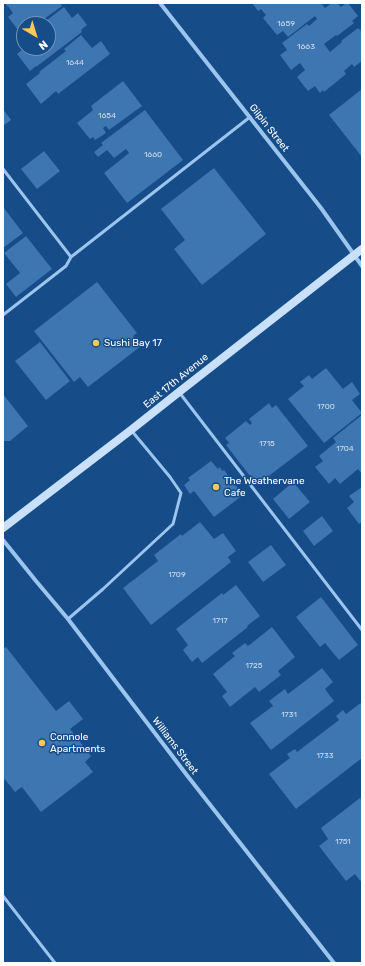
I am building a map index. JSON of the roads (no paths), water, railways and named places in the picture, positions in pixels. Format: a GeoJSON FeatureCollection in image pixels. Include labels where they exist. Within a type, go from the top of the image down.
{"type":"FeatureCollection","features":[{"type":"Feature","properties":{"kind":"main road","name":"East 17th Avenue"},"geometry":{"type":"LineString","coordinates":[[3,528],[362,249]]}},
{"type":"Feature","properties":{"kind":"street","name":"Gilpin Street"},"geometry":{"type":"LineString","coordinates":[[160,3],[322,208],[362,266]]}},
{"type":"Feature","properties":{"kind":"street","name":"Williams Street"},"geometry":{"type":"LineString","coordinates":[[3,540],[68,619],[181,768],[334,963]]}},
{"type":"Feature","properties":{"kind":"lane"},"geometry":{"type":"LineString","coordinates":[[3,315],[66,266],[71,257],[250,117]]}},
{"type":"Feature","properties":{"kind":"lane"},"geometry":{"type":"LineString","coordinates":[[3,169],[71,257]]}},
{"type":"Feature","properties":{"kind":"lane"},"geometry":{"type":"LineString","coordinates":[[179,392],[362,630]]}},
{"type":"Feature","properties":{"kind":"lane"},"geometry":{"type":"LineString","coordinates":[[68,619],[103,589],[173,524],[181,493],[170,477],[131,430]]}},
{"type":"Feature","properties":{"kind":"lane"},"geometry":{"type":"LineString","coordinates":[[3,896],[55,963]]}},
{"type":"Feature","properties":{"kind":"place","name":"Sushi Bay 17"},"geometry":{"type":"Point","coordinates":[96,343]}},
{"type":"Feature","properties":{"kind":"place","name":"The Weathervane Cafe"},"geometry":{"type":"Point","coordinates":[216,487]}},
{"type":"Feature","properties":{"kind":"place","name":"Connole Apartments"},"geometry":{"type":"Point","coordinates":[42,743]}}]}
